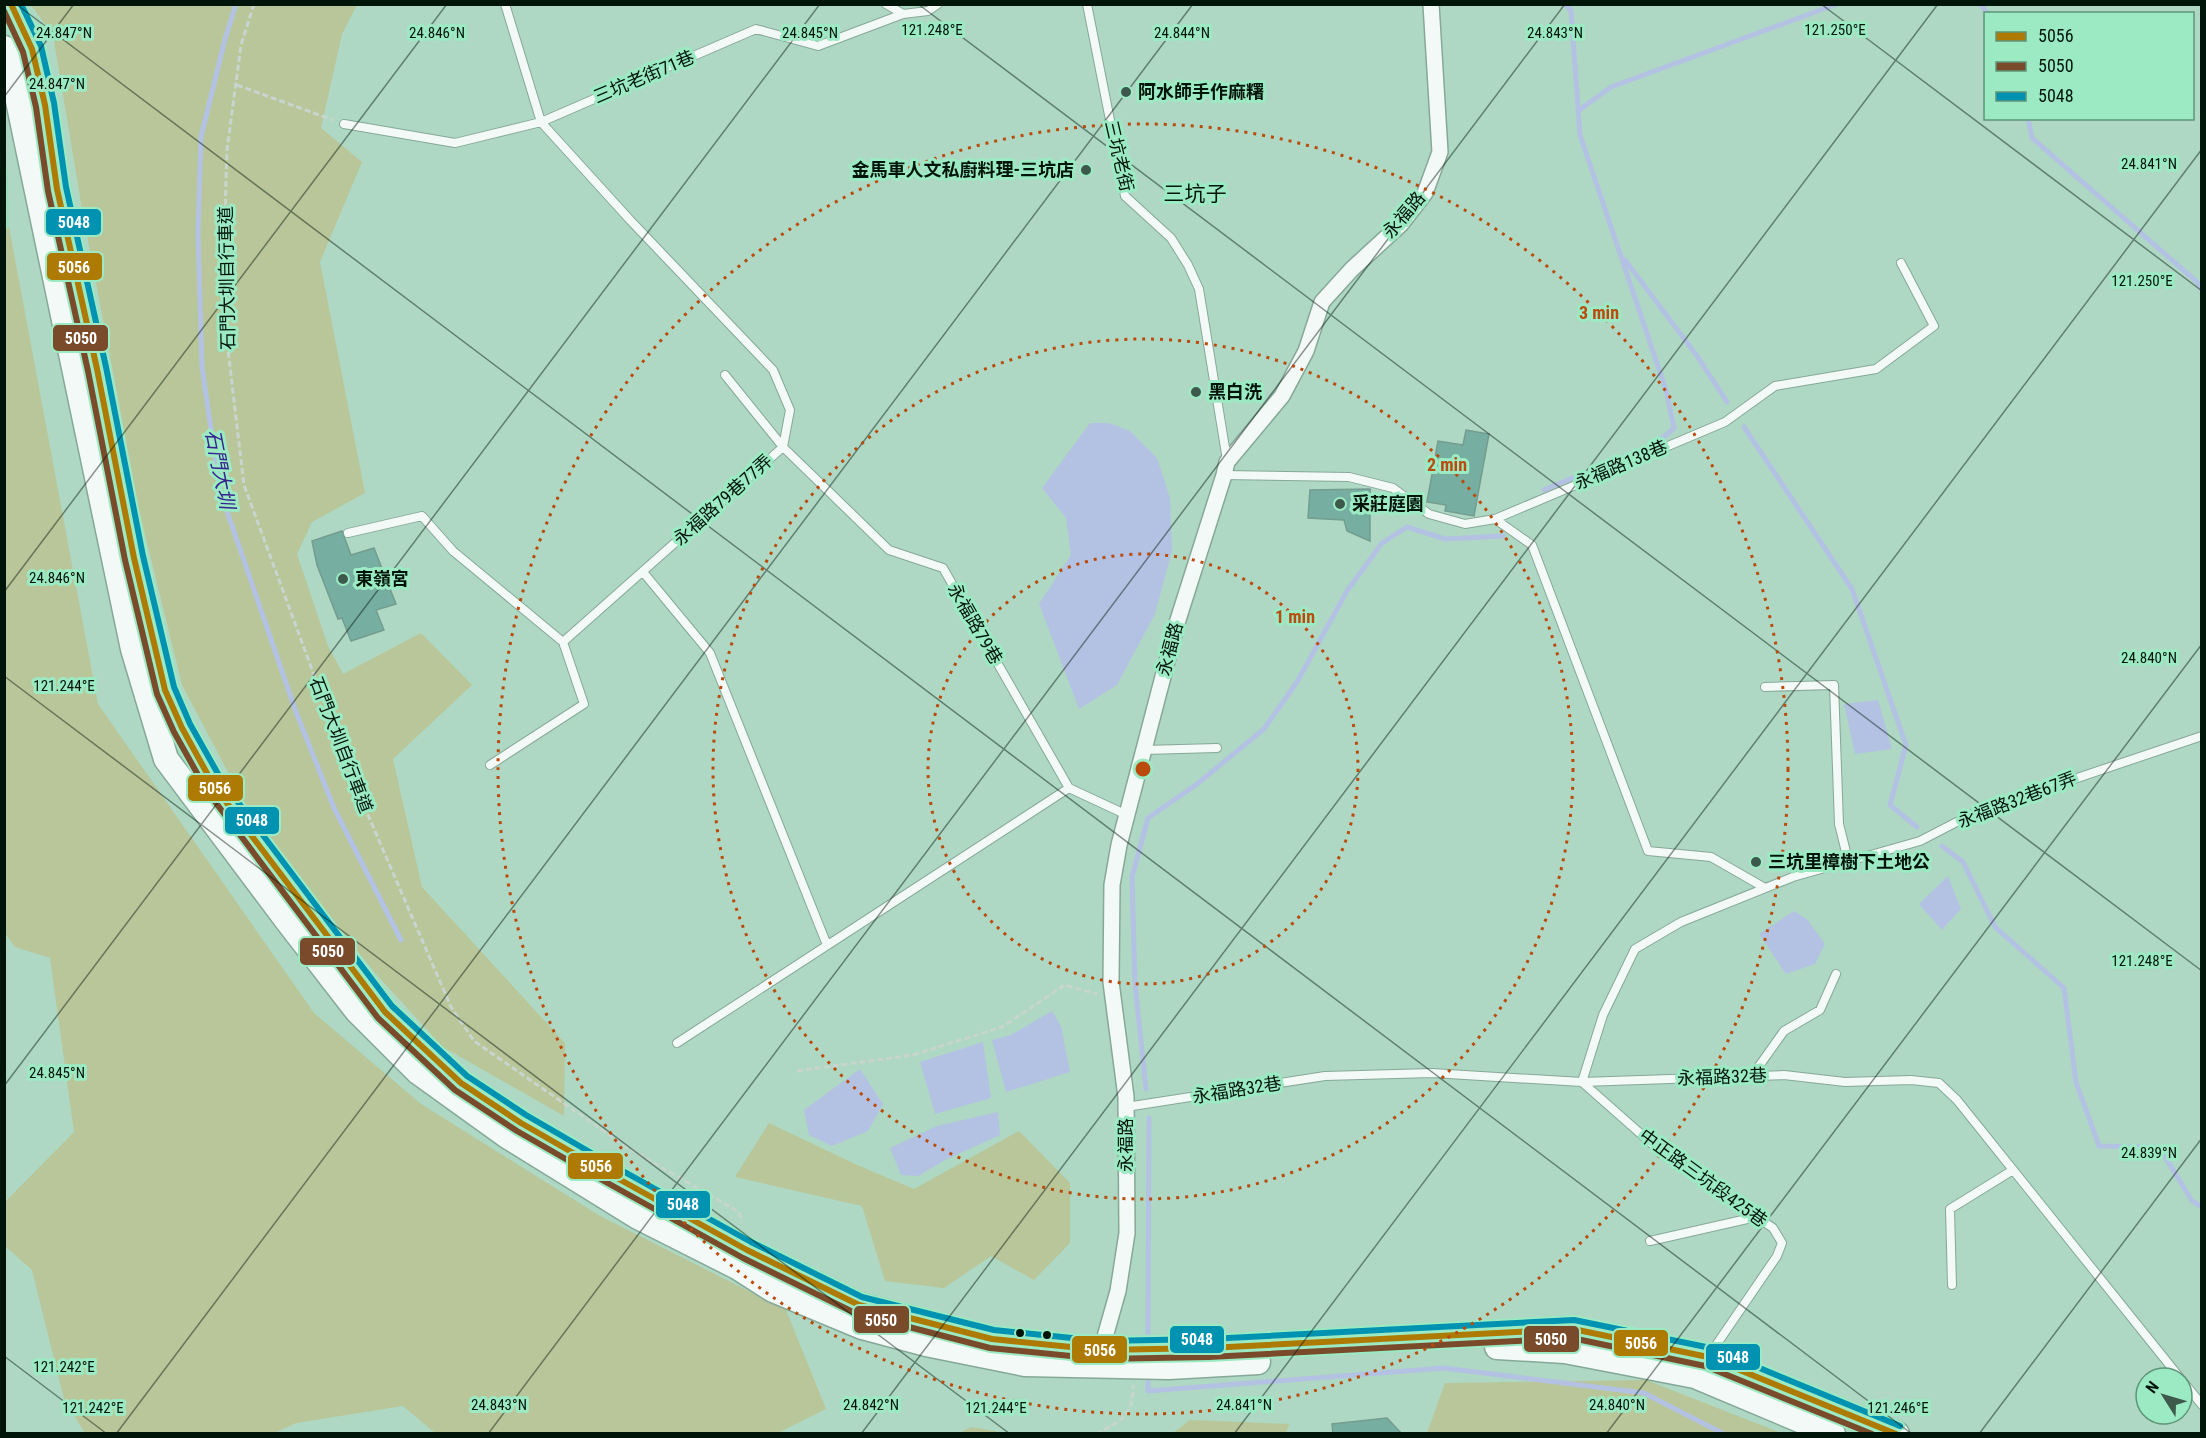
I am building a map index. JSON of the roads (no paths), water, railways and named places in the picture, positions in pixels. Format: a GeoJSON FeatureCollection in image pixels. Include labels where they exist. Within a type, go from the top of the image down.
{"type":"FeatureCollection","features":[{"type":"Feature","properties":{"kind":"main road"},"geometry":{"type":"LineString","coordinates":[[11,4],[32,49],[45,105],[57,189],[97,369],[134,558],[165,690],[182,728],[214,786],[385,1012],[460,1083],[554,1143],[747,1250],[859,1305],[992,1339],[1169,1367],[1504,1346],[1565,1352],[1701,1367],[1897,1434]]}},
{"type":"Feature","properties":{"kind":"main road"},"geometry":{"type":"LineString","coordinates":[[4,48],[9,58],[133,649],[166,759],[357,1011],[418,1072],[507,1136],[638,1217],[737,1267],[773,1290],[862,1327],[926,1344],[1025,1364],[1099,1357]]}},
{"type":"Feature","properties":{"kind":"main road"},"geometry":{"type":"LineString","coordinates":[[1701,1367],[1833,1434]]}},
{"type":"Feature","properties":{"kind":"street","name":"永福路"},"geometry":{"type":"LineString","coordinates":[[1099,1357],[1118,1291],[1127,1233],[1126,1107],[1111,982],[1112,885],[1119,844],[1177,623],[1226,469],[1282,396],[1306,351],[1322,302],[1352,269],[1401,224],[1425,193],[1440,152],[1431,4]]}},
{"type":"Feature","properties":{"kind":"lane","name":"永福路79巷77弄"},"geometry":{"type":"LineString","coordinates":[[505,4],[542,122],[772,370],[790,410],[783,447],[563,642]]}},
{"type":"Feature","properties":{"kind":"lane"},"geometry":{"type":"LineString","coordinates":[[886,4],[903,14]]}},
{"type":"Feature","properties":{"kind":"lane","name":"三坑老街71巷"},"geometry":{"type":"LineString","coordinates":[[344,124],[455,143],[542,122],[756,28],[818,46],[903,14],[928,11],[938,4]]}},
{"type":"Feature","properties":{"kind":"lane","name":"三坑老街"},"geometry":{"type":"LineString","coordinates":[[1087,4],[1125,196],[1171,238],[1188,265],[1199,289],[1226,469]]}},
{"type":"Feature","properties":{"kind":"lane","name":"永福路138巷"},"geometry":{"type":"LineString","coordinates":[[1226,469],[1349,477],[1393,488],[1429,514],[1465,524],[1495,519],[1725,422],[1775,386],[1876,369],[1934,326],[1901,263]]}},
{"type":"Feature","properties":{"kind":"lane","name":"永福路79巷"},"geometry":{"type":"LineString","coordinates":[[725,375],[783,447],[890,550],[943,568],[1069,788]]}},
{"type":"Feature","properties":{"kind":"lane"},"geometry":{"type":"LineString","coordinates":[[348,533],[422,516],[453,550],[563,642],[584,704],[490,765]]}},
{"type":"Feature","properties":{"kind":"lane"},"geometry":{"type":"LineString","coordinates":[[1495,519],[1532,545],[1648,851],[1711,857],[1765,888]]}},
{"type":"Feature","properties":{"kind":"lane"},"geometry":{"type":"LineString","coordinates":[[643,572],[710,652],[827,945]]}},
{"type":"Feature","properties":{"kind":"lane"},"geometry":{"type":"LineString","coordinates":[[1765,687],[1834,684],[1839,824],[1848,860]]}},
{"type":"Feature","properties":{"kind":"lane","name":"永福路32巷67弄"},"geometry":{"type":"LineString","coordinates":[[1582,1082],[1603,1015],[1635,949],[1682,922],[1793,877],[1920,841],[1976,812],[2202,736]]}},
{"type":"Feature","properties":{"kind":"lane"},"geometry":{"type":"LineString","coordinates":[[1144,750],[1217,748]]}},
{"type":"Feature","properties":{"kind":"lane"},"geometry":{"type":"LineString","coordinates":[[676,1043],[1069,788],[1127,815]]}},
{"type":"Feature","properties":{"kind":"lane"},"geometry":{"type":"LineString","coordinates":[[1752,1076],[1784,1031],[1820,1010],[1836,974]]}},
{"type":"Feature","properties":{"kind":"lane","name":"永福路32巷"},"geometry":{"type":"LineString","coordinates":[[1126,1107],[1325,1076],[1432,1073],[1582,1082],[1784,1075],[1845,1082],[1911,1080],[1939,1083],[1957,1100],[2171,1366]]}},
{"type":"Feature","properties":{"kind":"lane","name":"中正路三坑段425巷"},"geometry":{"type":"LineString","coordinates":[[1582,1082],[1659,1149],[1773,1228],[1782,1243],[1778,1257],[1701,1367]]}},
{"type":"Feature","properties":{"kind":"lane"},"geometry":{"type":"LineString","coordinates":[[1952,1285],[1950,1209],[2013,1170]]}},
{"type":"Feature","properties":{"kind":"lane"},"geometry":{"type":"LineString","coordinates":[[1650,1241],[1756,1217]]}},
{"type":"Feature","properties":{"kind":"water"},"geometry":{"type":"Polygon","coordinates":[[[1090,423],[1109,423],[1130,431],[1157,458],[1170,498],[1172,551],[1155,614],[1117,685],[1079,709],[1039,604],[1071,555],[1066,518],[1042,488],[1090,423]]]}},
{"type":"Feature","properties":{"kind":"water"},"geometry":{"type":"Polygon","coordinates":[[[1878,700],[1892,749],[1855,754],[1844,704],[1878,700]]]}},
{"type":"Feature","properties":{"kind":"water"},"geometry":{"type":"Polygon","coordinates":[[[1948,876],[1961,909],[1942,930],[1919,904],[1948,876]]]}},
{"type":"Feature","properties":{"kind":"water"},"geometry":{"type":"Polygon","coordinates":[[[1794,911],[1808,920],[1825,944],[1815,964],[1786,974],[1759,934],[1794,911]]]}},
{"type":"Feature","properties":{"kind":"water"},"geometry":{"type":"Polygon","coordinates":[[[1052,1011],[1061,1026],[1070,1072],[1006,1092],[992,1040],[1011,1035],[1052,1011]]]}},
{"type":"Feature","properties":{"kind":"water"},"geometry":{"type":"Polygon","coordinates":[[[983,1042],[991,1098],[935,1114],[920,1062],[983,1042]]]}},
{"type":"Feature","properties":{"kind":"water"},"geometry":{"type":"Polygon","coordinates":[[[860,1069],[883,1104],[868,1131],[832,1146],[809,1135],[804,1110],[860,1069]]]}},
{"type":"Feature","properties":{"kind":"water"},"geometry":{"type":"Polygon","coordinates":[[[998,1112],[1000,1135],[947,1159],[918,1176],[901,1175],[890,1148],[937,1126],[998,1112]]]}},
{"type":"Feature","properties":{"kind":"waterway","name":"石門大圳"},"geometry":{"type":"LineString","coordinates":[[236,4],[201,137],[198,234],[202,367],[220,491],[296,712],[334,808],[401,940]]}},
{"type":"Feature","properties":{"kind":"waterway"},"geometry":{"type":"LineString","coordinates":[[1544,490],[1658,442],[1674,428],[1666,390],[1580,135],[1571,10],[1564,4]]}},
{"type":"Feature","properties":{"kind":"waterway"},"geometry":{"type":"LineString","coordinates":[[1578,111],[1611,87],[1837,4]]}},
{"type":"Feature","properties":{"kind":"waterway"},"geometry":{"type":"LineString","coordinates":[[1980,4],[1986,12]]}},
{"type":"Feature","properties":{"kind":"waterway"},"geometry":{"type":"LineString","coordinates":[[2028,120],[2032,138],[2197,282],[2202,290]]}},
{"type":"Feature","properties":{"kind":"waterway"},"geometry":{"type":"LineString","coordinates":[[1625,260],[1697,356],[1727,402]]}},
{"type":"Feature","properties":{"kind":"waterway"},"geometry":{"type":"LineString","coordinates":[[1744,427],[1852,589],[1906,745],[1890,805],[1917,827]]}},
{"type":"Feature","properties":{"kind":"waterway"},"geometry":{"type":"LineString","coordinates":[[1146,1089],[1135,984],[1132,877],[1148,818],[1197,784],[1264,729],[1297,682],[1347,591],[1382,543],[1407,527],[1445,539],[1503,536]]}},
{"type":"Feature","properties":{"kind":"waterway"},"geometry":{"type":"LineString","coordinates":[[1942,846],[1963,862],[1995,927],[2064,988],[2076,1082],[2099,1146],[2159,1147],[2192,1201],[2202,1207]]}},
{"type":"Feature","properties":{"kind":"waterway"},"geometry":{"type":"LineString","coordinates":[[1148,1333],[1149,1118]]}},
{"type":"Feature","properties":{"kind":"waterway"},"geometry":{"type":"LineString","coordinates":[[1148,1382],[1148,1391],[1444,1368],[1644,1393],[1724,1434]]}},
{"type":"Feature","properties":{"kind":"place","name":"阿水師手作麻糬"},"geometry":{"type":"Point","coordinates":[1126,92]}},
{"type":"Feature","properties":{"kind":"place","name":"金馬車人文私廚料理-三坑店"},"geometry":{"type":"Point","coordinates":[1086,170]}},
{"type":"Feature","properties":{"kind":"place","name":"黑白洗"},"geometry":{"type":"Point","coordinates":[1196,392]}},
{"type":"Feature","properties":{"kind":"place","name":"采莊庭園"},"geometry":{"type":"Point","coordinates":[1340,504]}},
{"type":"Feature","properties":{"kind":"place","name":"東嶺宮"},"geometry":{"type":"Point","coordinates":[343,579]}},
{"type":"Feature","properties":{"kind":"place","name":"三坑里樟樹下土地公"},"geometry":{"type":"Point","coordinates":[1756,862]}},
{"type":"Feature","properties":{"kind":"district","name":"三坑子"},"geometry":{"type":"Point","coordinates":[1195,194]}}]}
